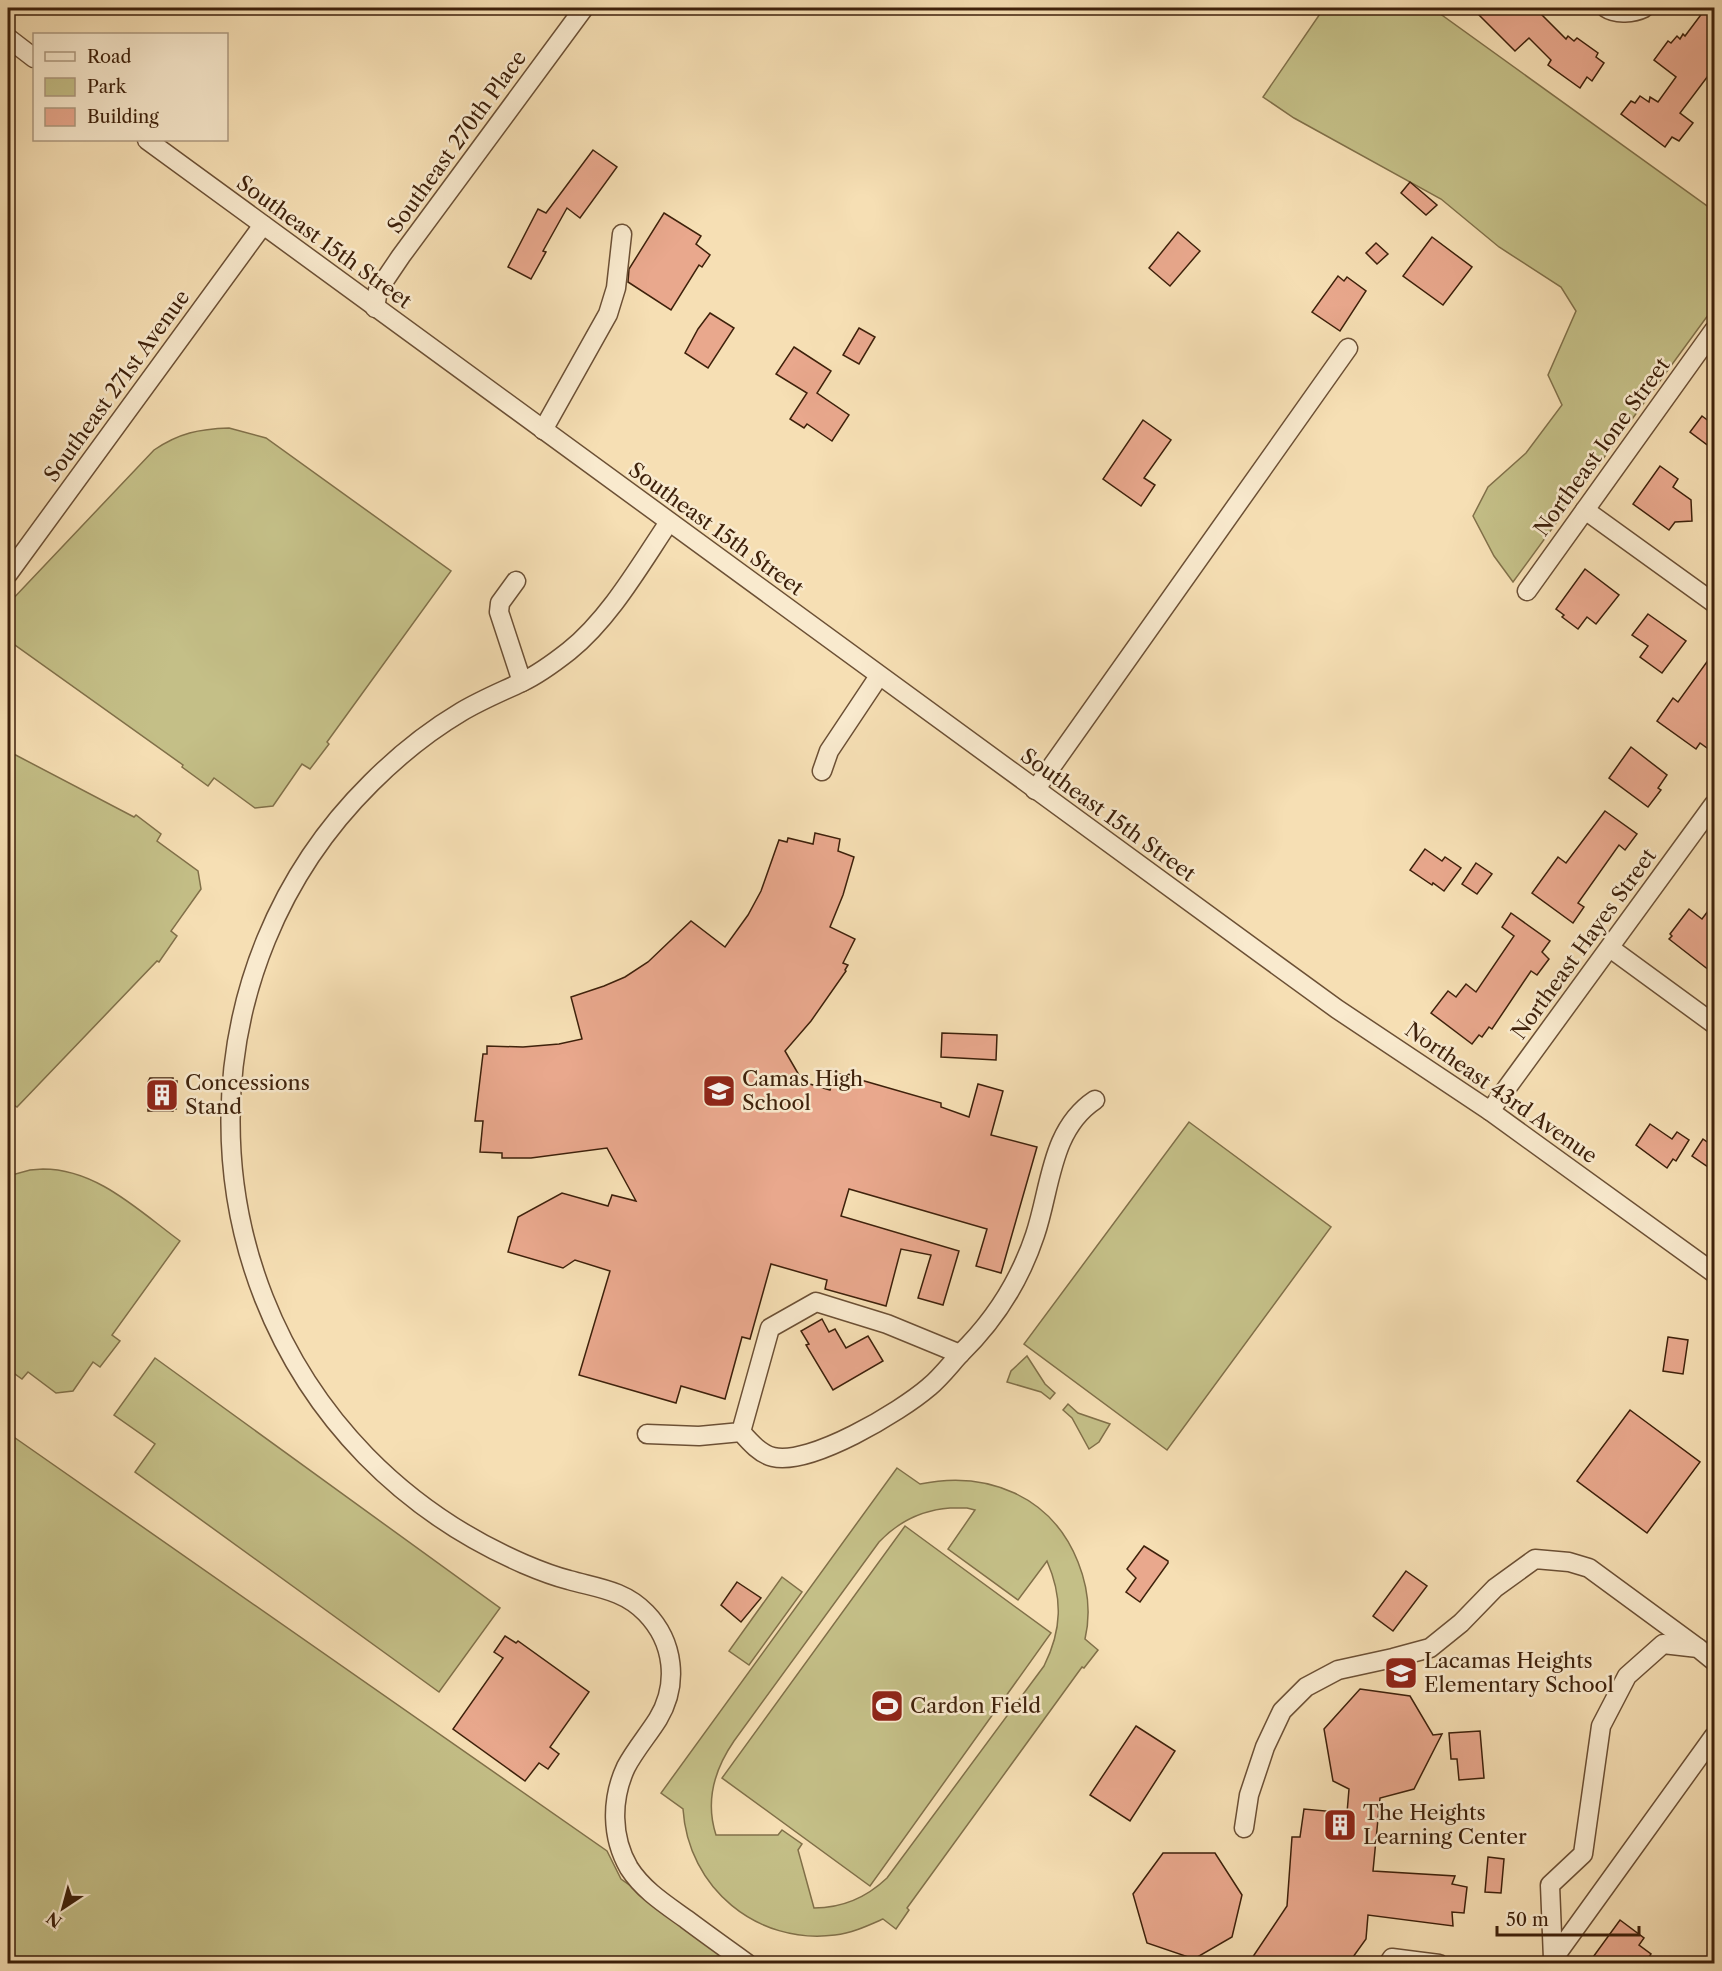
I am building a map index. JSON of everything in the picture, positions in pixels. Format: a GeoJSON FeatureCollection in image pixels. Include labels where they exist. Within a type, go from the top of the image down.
{"type":"FeatureCollection","features":[{"type":"Feature","properties":{"kind":"street","name":"Southeast 270th Place"},"geometry":{"type":"LineString","coordinates":[[375,308],[378,290],[401,256],[585,8]]}},
{"type":"Feature","properties":{"kind":"street"},"geometry":{"type":"LineString","coordinates":[[1606,8],[1612,12],[1637,11],[1644,8]]}},
{"type":"Feature","properties":{"kind":"street"},"geometry":{"type":"LineString","coordinates":[[8,38],[33,57]]}},
{"type":"Feature","properties":{"kind":"street","name":"Southeast 15th Street"},"geometry":{"type":"LineString","coordinates":[[148,141],[1260,953]]}},
{"type":"Feature","properties":{"kind":"street","name":"Southeast 271st Avenue"},"geometry":{"type":"LineString","coordinates":[[8,574],[263,225]]}},
{"type":"Feature","properties":{"kind":"street"},"geometry":{"type":"LineString","coordinates":[[543,430],[608,314],[616,288],[622,234]]}},
{"type":"Feature","properties":{"kind":"street","name":"Northeast Ione Street"},"geometry":{"type":"LineString","coordinates":[[1527,591],[1714,330]]}},
{"type":"Feature","properties":{"kind":"street"},"geometry":{"type":"LineString","coordinates":[[1035,790],[1348,348]]}},
{"type":"Feature","properties":{"kind":"street"},"geometry":{"type":"LineString","coordinates":[[1586,510],[1714,603]]}},
{"type":"Feature","properties":{"kind":"street"},"geometry":{"type":"LineString","coordinates":[[669,522],[614,602],[584,638],[552,663],[522,682],[502,690],[443,723],[402,754],[372,782],[317,848],[283,903],[253,977],[231,1072],[231,1149],[238,1208],[247,1247],[272,1318],[306,1382],[328,1412],[369,1458],[411,1497],[454,1528],[519,1562],[544,1572],[626,1596],[655,1624],[668,1650],[671,1664],[670,1689],[661,1715],[632,1757],[621,1778],[615,1808],[617,1836],[629,1867],[649,1891],[748,1964]]}},
{"type":"Feature","properties":{"kind":"street"},"geometry":{"type":"LineString","coordinates":[[516,581],[500,603],[499,612],[522,682]]}},
{"type":"Feature","properties":{"kind":"street"},"geometry":{"type":"LineString","coordinates":[[822,771],[829,751],[879,675]]}},
{"type":"Feature","properties":{"kind":"street","name":"Northeast Hayes Street"},"geometry":{"type":"LineString","coordinates":[[1490,1111],[1714,804]]}},
{"type":"Feature","properties":{"kind":"street"},"geometry":{"type":"LineString","coordinates":[[1610,948],[1714,1024]]}},
{"type":"Feature","properties":{"kind":"street","name":"Northeast 43rd Avenue"},"geometry":{"type":"LineString","coordinates":[[1260,953],[1337,1009],[1490,1111],[1714,1273]]}},
{"type":"Feature","properties":{"kind":"street"},"geometry":{"type":"LineString","coordinates":[[741,1432],[759,1450],[770,1457],[785,1459],[812,1452],[854,1435],[878,1422],[929,1387],[980,1334],[1011,1288],[1035,1235],[1059,1144],[1069,1125],[1082,1109],[1095,1100]]}},
{"type":"Feature","properties":{"kind":"street"},"geometry":{"type":"LineString","coordinates":[[741,1432],[770,1328],[816,1302],[886,1324],[960,1354]]}},
{"type":"Feature","properties":{"kind":"street"},"geometry":{"type":"LineString","coordinates":[[647,1434],[699,1436],[741,1432]]}},
{"type":"Feature","properties":{"kind":"street"},"geometry":{"type":"LineString","coordinates":[[1244,1828],[1249,1795],[1265,1747],[1282,1711],[1306,1687],[1338,1670],[1430,1648],[1461,1623],[1495,1588],[1534,1559],[1569,1562],[1589,1568],[1714,1661]]}},
{"type":"Feature","properties":{"kind":"street"},"geometry":{"type":"LineString","coordinates":[[1552,1961],[1550,1885],[1582,1854],[1601,1726],[1628,1676],[1663,1644],[1698,1648]]}},
{"type":"Feature","properties":{"kind":"street"},"geometry":{"type":"LineString","coordinates":[[1552,1961],[1714,1736]]}},
{"type":"Feature","properties":{"kind":"street"},"geometry":{"type":"LineString","coordinates":[[1388,1964],[1392,1958],[1439,1964]]}},
{"type":"Feature","properties":{"kind":"green space"},"geometry":{"type":"Polygon","coordinates":[[[1324,8],[1432,8],[1714,211],[1714,307],[1513,582],[1494,556],[1473,516],[1488,487],[1526,453],[1562,405],[1548,375],[1576,311],[1561,287],[1499,247],[1441,199],[1294,118],[1263,97],[1324,8]]]}},
{"type":"Feature","properties":{"kind":"green space"},"geometry":{"type":"Polygon","coordinates":[[[229,428],[266,438],[451,571],[327,742],[329,744],[310,769],[302,764],[273,806],[255,808],[214,778],[208,786],[182,767],[183,765],[8,640],[8,604],[154,450],[190,433],[229,428]]]}},
{"type":"Feature","properties":{"kind":"green space"},"geometry":{"type":"Polygon","coordinates":[[[8,751],[134,817],[136,815],[161,834],[157,841],[198,871],[201,889],[171,931],[177,936],[159,962],[157,961],[17,1107],[8,1101],[8,751]]]}},
{"type":"Feature","properties":{"kind":"green space"},"geometry":{"type":"Polygon","coordinates":[[[1189,1122],[1331,1227],[1167,1450],[1024,1344],[1189,1122]]]}},
{"type":"Feature","properties":{"kind":"green space"},"geometry":{"type":"Polygon","coordinates":[[[43,1169],[63,1171],[99,1184],[133,1205],[180,1241],[112,1335],[120,1341],[100,1367],[93,1362],[73,1391],[56,1393],[28,1372],[22,1379],[8,1369],[8,1176],[43,1169]]]}},
{"type":"Feature","properties":{"kind":"green space"},"geometry":{"type":"Polygon","coordinates":[[[1027,1356],[1045,1384],[1055,1393],[1050,1399],[1041,1392],[1007,1382],[1011,1371],[1027,1356]]]}},
{"type":"Feature","properties":{"kind":"green space"},"geometry":{"type":"Polygon","coordinates":[[[155,1358],[500,1608],[439,1692],[135,1472],[155,1444],[114,1415],[155,1358]]]}},
{"type":"Feature","properties":{"kind":"green space"},"geometry":{"type":"Polygon","coordinates":[[[1068,1404],[1078,1413],[1110,1424],[1099,1442],[1089,1449],[1072,1418],[1063,1410],[1068,1404]]]}},
{"type":"Feature","properties":{"kind":"green space"},"geometry":{"type":"Polygon","coordinates":[[[8,1433],[607,1851],[621,1879],[740,1963],[8,1963],[8,1433]]]}},
{"type":"Feature","properties":{"kind":"green space"},"geometry":{"type":"Polygon","coordinates":[[[897,1468],[920,1484],[969,1481],[993,1485],[1014,1493],[1034,1505],[1052,1520],[1066,1539],[1078,1562],[1086,1590],[1088,1620],[1085,1639],[1098,1650],[1084,1668],[1082,1667],[907,1908],[909,1910],[896,1929],[883,1919],[841,1934],[806,1936],[779,1931],[754,1920],[732,1905],[713,1886],[698,1863],[688,1838],[683,1809],[661,1793],[897,1468]],[[940,1509],[920,1514],[902,1523],[879,1542],[734,1741],[721,1763],[713,1786],[711,1810],[716,1835],[778,1835],[782,1830],[802,1844],[798,1850],[814,1908],[844,1904],[854,1900],[871,1891],[887,1878],[1044,1666],[1050,1653],[1057,1627],[1058,1601],[1047,1561],[1018,1600],[948,1549],[975,1510],[940,1509]]]}},
{"type":"Feature","properties":{"kind":"green space","name":"Cardon Field"},"geometry":{"type":"Polygon","coordinates":[[[905,1526],[1051,1633],[870,1886],[722,1778],[905,1526]]]}},
{"type":"Feature","properties":{"kind":"green space"},"geometry":{"type":"Polygon","coordinates":[[[782,1577],[802,1592],[749,1665],[729,1651],[782,1577]]]}},
{"type":"Feature","properties":{"kind":"building"},"geometry":{"type":"Polygon","coordinates":[[[1472,8],[1535,8],[1566,39],[1568,36],[1574,41],[1577,38],[1598,53],[1596,57],[1604,63],[1592,81],[1587,77],[1580,88],[1548,65],[1551,60],[1529,38],[1515,51],[1472,8]]]}},
{"type":"Feature","properties":{"kind":"building"},"geometry":{"type":"Polygon","coordinates":[[[1706,8],[1714,8],[1714,68],[1680,113],[1693,123],[1679,141],[1672,137],[1665,147],[1621,114],[1631,101],[1635,103],[1640,96],[1649,102],[1650,97],[1658,102],[1676,77],[1654,60],[1668,41],[1671,43],[1677,36],[1680,39],[1683,34],[1685,36],[1706,8]]]}},
{"type":"Feature","properties":{"kind":"building"},"geometry":{"type":"Polygon","coordinates":[[[593,150],[617,167],[580,218],[567,208],[543,251],[546,252],[531,279],[508,267],[538,209],[546,213],[593,150]]]}},
{"type":"Feature","properties":{"kind":"building"},"geometry":{"type":"Polygon","coordinates":[[[1410,182],[1437,205],[1426,215],[1401,193],[1410,182]]]}},
{"type":"Feature","properties":{"kind":"building"},"geometry":{"type":"Polygon","coordinates":[[[664,213],[701,236],[696,244],[710,255],[702,267],[699,265],[671,310],[628,282],[629,269],[664,213]]]}},
{"type":"Feature","properties":{"kind":"building"},"geometry":{"type":"Polygon","coordinates":[[[1178,232],[1200,251],[1170,286],[1149,268],[1178,232]]]}},
{"type":"Feature","properties":{"kind":"building"},"geometry":{"type":"Polygon","coordinates":[[[1432,237],[1472,267],[1443,305],[1403,276],[1432,237]]]}},
{"type":"Feature","properties":{"kind":"building"},"geometry":{"type":"Polygon","coordinates":[[[1376,243],[1388,254],[1377,264],[1366,253],[1376,243]]]}},
{"type":"Feature","properties":{"kind":"building"},"geometry":{"type":"Polygon","coordinates":[[[1338,276],[1344,281],[1347,277],[1366,291],[1340,331],[1312,312],[1338,276]]]}},
{"type":"Feature","properties":{"kind":"building"},"geometry":{"type":"Polygon","coordinates":[[[710,313],[734,328],[708,368],[685,353],[710,313]]]}},
{"type":"Feature","properties":{"kind":"building"},"geometry":{"type":"Polygon","coordinates":[[[859,328],[875,337],[859,364],[843,355],[859,328]]]}},
{"type":"Feature","properties":{"kind":"building"},"geometry":{"type":"Polygon","coordinates":[[[794,347],[831,371],[817,393],[849,415],[832,441],[807,424],[804,428],[790,419],[807,393],[776,374],[794,347]]]}},
{"type":"Feature","properties":{"kind":"building"},"geometry":{"type":"Polygon","coordinates":[[[1702,416],[1714,425],[1714,450],[1690,432],[1702,416]]]}},
{"type":"Feature","properties":{"kind":"building"},"geometry":{"type":"Polygon","coordinates":[[[1143,420],[1171,440],[1144,478],[1155,485],[1141,506],[1103,479],[1143,420]]]}},
{"type":"Feature","properties":{"kind":"building"},"geometry":{"type":"Polygon","coordinates":[[[1660,466],[1678,479],[1673,487],[1691,500],[1692,521],[1675,522],[1669,530],[1633,504],[1660,466]]]}},
{"type":"Feature","properties":{"kind":"building"},"geometry":{"type":"Polygon","coordinates":[[[1585,569],[1619,595],[1596,624],[1587,617],[1578,629],[1562,617],[1564,615],[1556,609],[1585,569]]]}},
{"type":"Feature","properties":{"kind":"building"},"geometry":{"type":"Polygon","coordinates":[[[1648,614],[1686,641],[1662,673],[1640,657],[1648,646],[1632,635],[1648,614]]]}},
{"type":"Feature","properties":{"kind":"building"},"geometry":{"type":"Polygon","coordinates":[[[1714,652],[1714,738],[1707,748],[1700,743],[1696,749],[1657,721],[1673,698],[1678,702],[1714,652]]]}},
{"type":"Feature","properties":{"kind":"building"},"geometry":{"type":"Polygon","coordinates":[[[1631,747],[1667,775],[1658,788],[1661,790],[1648,807],[1609,778],[1631,747]]]}},
{"type":"Feature","properties":{"kind":"building"},"geometry":{"type":"Polygon","coordinates":[[[1605,811],[1637,834],[1625,850],[1619,845],[1578,903],[1584,907],[1573,923],[1532,893],[1558,857],[1566,863],[1605,811]]]}},
{"type":"Feature","properties":{"kind":"building","name":"Camas High School"},"geometry":{"type":"Polygon","coordinates":[[[815,833],[840,839],[838,851],[854,857],[843,895],[830,927],[855,939],[843,963],[848,965],[846,971],[811,1021],[785,1051],[803,1082],[830,1090],[834,1077],[839,1078],[840,1074],[941,1103],[941,1107],[969,1117],[978,1084],[1003,1091],[991,1135],[1037,1147],[1001,1273],[976,1266],[987,1229],[849,1189],[841,1216],[959,1251],[943,1305],[918,1298],[931,1255],[901,1249],[886,1306],[825,1289],[827,1280],[771,1264],[750,1339],[742,1337],[725,1399],[681,1386],[676,1403],[579,1375],[610,1271],[575,1260],[563,1268],[508,1252],[518,1217],[562,1193],[608,1206],[612,1195],[636,1201],[607,1148],[531,1158],[502,1158],[502,1153],[480,1152],[483,1121],[475,1121],[483,1054],[487,1054],[487,1046],[523,1047],[559,1044],[582,1039],[571,997],[625,977],[648,962],[691,921],[725,947],[748,915],[761,891],[779,840],[787,842],[788,838],[813,844],[815,833]]]}},
{"type":"Feature","properties":{"kind":"building"},"geometry":{"type":"Polygon","coordinates":[[[1425,849],[1442,861],[1445,857],[1461,868],[1444,891],[1410,870],[1425,849]]]}},
{"type":"Feature","properties":{"kind":"building"},"geometry":{"type":"Polygon","coordinates":[[[1476,863],[1492,874],[1477,894],[1462,884],[1476,863]]]}},
{"type":"Feature","properties":{"kind":"building"},"geometry":{"type":"Polygon","coordinates":[[[1714,903],[1714,974],[1669,939],[1672,936],[1670,934],[1689,909],[1702,919],[1714,903]]]}},
{"type":"Feature","properties":{"kind":"building"},"geometry":{"type":"Polygon","coordinates":[[[1511,913],[1550,941],[1542,952],[1549,959],[1537,975],[1531,971],[1492,1029],[1489,1027],[1482,1037],[1479,1035],[1472,1044],[1431,1013],[1448,991],[1456,997],[1466,984],[1476,992],[1514,936],[1502,927],[1511,913]]]}},
{"type":"Feature","properties":{"kind":"building"},"geometry":{"type":"Polygon","coordinates":[[[942,1033],[997,1035],[996,1060],[941,1057],[942,1033]]]}},
{"type":"Feature","properties":{"kind":"building","name":"Concessions Stand"},"geometry":{"type":"Polygon","coordinates":[[[150,1078],[173,1078],[173,1081],[177,1081],[176,1109],[148,1111],[150,1078]]]}},
{"type":"Feature","properties":{"kind":"building"},"geometry":{"type":"Polygon","coordinates":[[[1650,1124],[1672,1139],[1677,1132],[1689,1140],[1676,1161],[1673,1159],[1667,1168],[1636,1145],[1650,1124]]]}},
{"type":"Feature","properties":{"kind":"building"},"geometry":{"type":"Polygon","coordinates":[[[1703,1139],[1714,1147],[1714,1171],[1692,1156],[1703,1139]]]}},
{"type":"Feature","properties":{"kind":"building"},"geometry":{"type":"Polygon","coordinates":[[[822,1319],[829,1332],[835,1329],[846,1348],[868,1336],[883,1361],[833,1390],[806,1345],[809,1344],[801,1331],[822,1319]]]}},
{"type":"Feature","properties":{"kind":"building"},"geometry":{"type":"Polygon","coordinates":[[[1668,1337],[1688,1340],[1683,1374],[1663,1371],[1668,1337]]]}},
{"type":"Feature","properties":{"kind":"building"},"geometry":{"type":"Polygon","coordinates":[[[1630,1410],[1700,1462],[1647,1533],[1577,1481],[1630,1410]]]}},
{"type":"Feature","properties":{"kind":"building"},"geometry":{"type":"Polygon","coordinates":[[[1144,1546],[1168,1563],[1140,1602],[1126,1592],[1136,1578],[1127,1569],[1144,1546]]]}},
{"type":"Feature","properties":{"kind":"building"},"geometry":{"type":"Polygon","coordinates":[[[1406,1571],[1427,1586],[1393,1631],[1373,1616],[1406,1571]]]}},
{"type":"Feature","properties":{"kind":"building"},"geometry":{"type":"Polygon","coordinates":[[[737,1582],[761,1598],[741,1622],[721,1605],[737,1582]]]}},
{"type":"Feature","properties":{"kind":"building"},"geometry":{"type":"Polygon","coordinates":[[[505,1636],[516,1643],[518,1641],[589,1692],[550,1747],[559,1754],[548,1769],[539,1763],[525,1781],[453,1729],[503,1658],[494,1652],[505,1636]]]}},
{"type":"Feature","properties":{"kind":"building","name":"The Heights Learning Center"},"geometry":{"type":"Polygon","coordinates":[[[1360,1689],[1410,1696],[1433,1735],[1442,1734],[1414,1789],[1380,1798],[1373,1871],[1455,1876],[1452,1884],[1467,1887],[1464,1913],[1452,1912],[1453,1926],[1368,1915],[1366,1939],[1348,1964],[1248,1964],[1287,1906],[1292,1837],[1300,1837],[1304,1809],[1347,1813],[1349,1789],[1333,1781],[1324,1729],[1360,1689]]]}},
{"type":"Feature","properties":{"kind":"building"},"geometry":{"type":"Polygon","coordinates":[[[1136,1726],[1175,1751],[1130,1821],[1090,1795],[1136,1726]]]}},
{"type":"Feature","properties":{"kind":"building"},"geometry":{"type":"Polygon","coordinates":[[[1480,1731],[1484,1778],[1459,1780],[1457,1759],[1451,1759],[1449,1733],[1480,1731]]]}},
{"type":"Feature","properties":{"kind":"building"},"geometry":{"type":"Polygon","coordinates":[[[1163,1853],[1215,1853],[1242,1895],[1232,1937],[1194,1959],[1147,1943],[1133,1894],[1163,1853]]]}},
{"type":"Feature","properties":{"kind":"building"},"geometry":{"type":"Polygon","coordinates":[[[1488,1857],[1504,1859],[1501,1893],[1485,1892],[1488,1857]]]}},
{"type":"Feature","properties":{"kind":"building"},"geometry":{"type":"Polygon","coordinates":[[[1620,1920],[1644,1938],[1639,1945],[1651,1954],[1644,1964],[1588,1964],[1620,1920]]]}},
{"type":"Feature","properties":{"kind":"place","name":"Camas High School"},"geometry":{"type":"Point","coordinates":[719,1091]}},
{"type":"Feature","properties":{"kind":"place","name":"Concessions Stand"},"geometry":{"type":"Point","coordinates":[162,1095]}},
{"type":"Feature","properties":{"kind":"place","name":"Lacamas Heights Elementary School"},"geometry":{"type":"Point","coordinates":[1401,1673]}},
{"type":"Feature","properties":{"kind":"place","name":"Cardon Field"},"geometry":{"type":"Point","coordinates":[887,1706]}},
{"type":"Feature","properties":{"kind":"place","name":"The Heights Learning Center"},"geometry":{"type":"Point","coordinates":[1340,1825]}}]}
